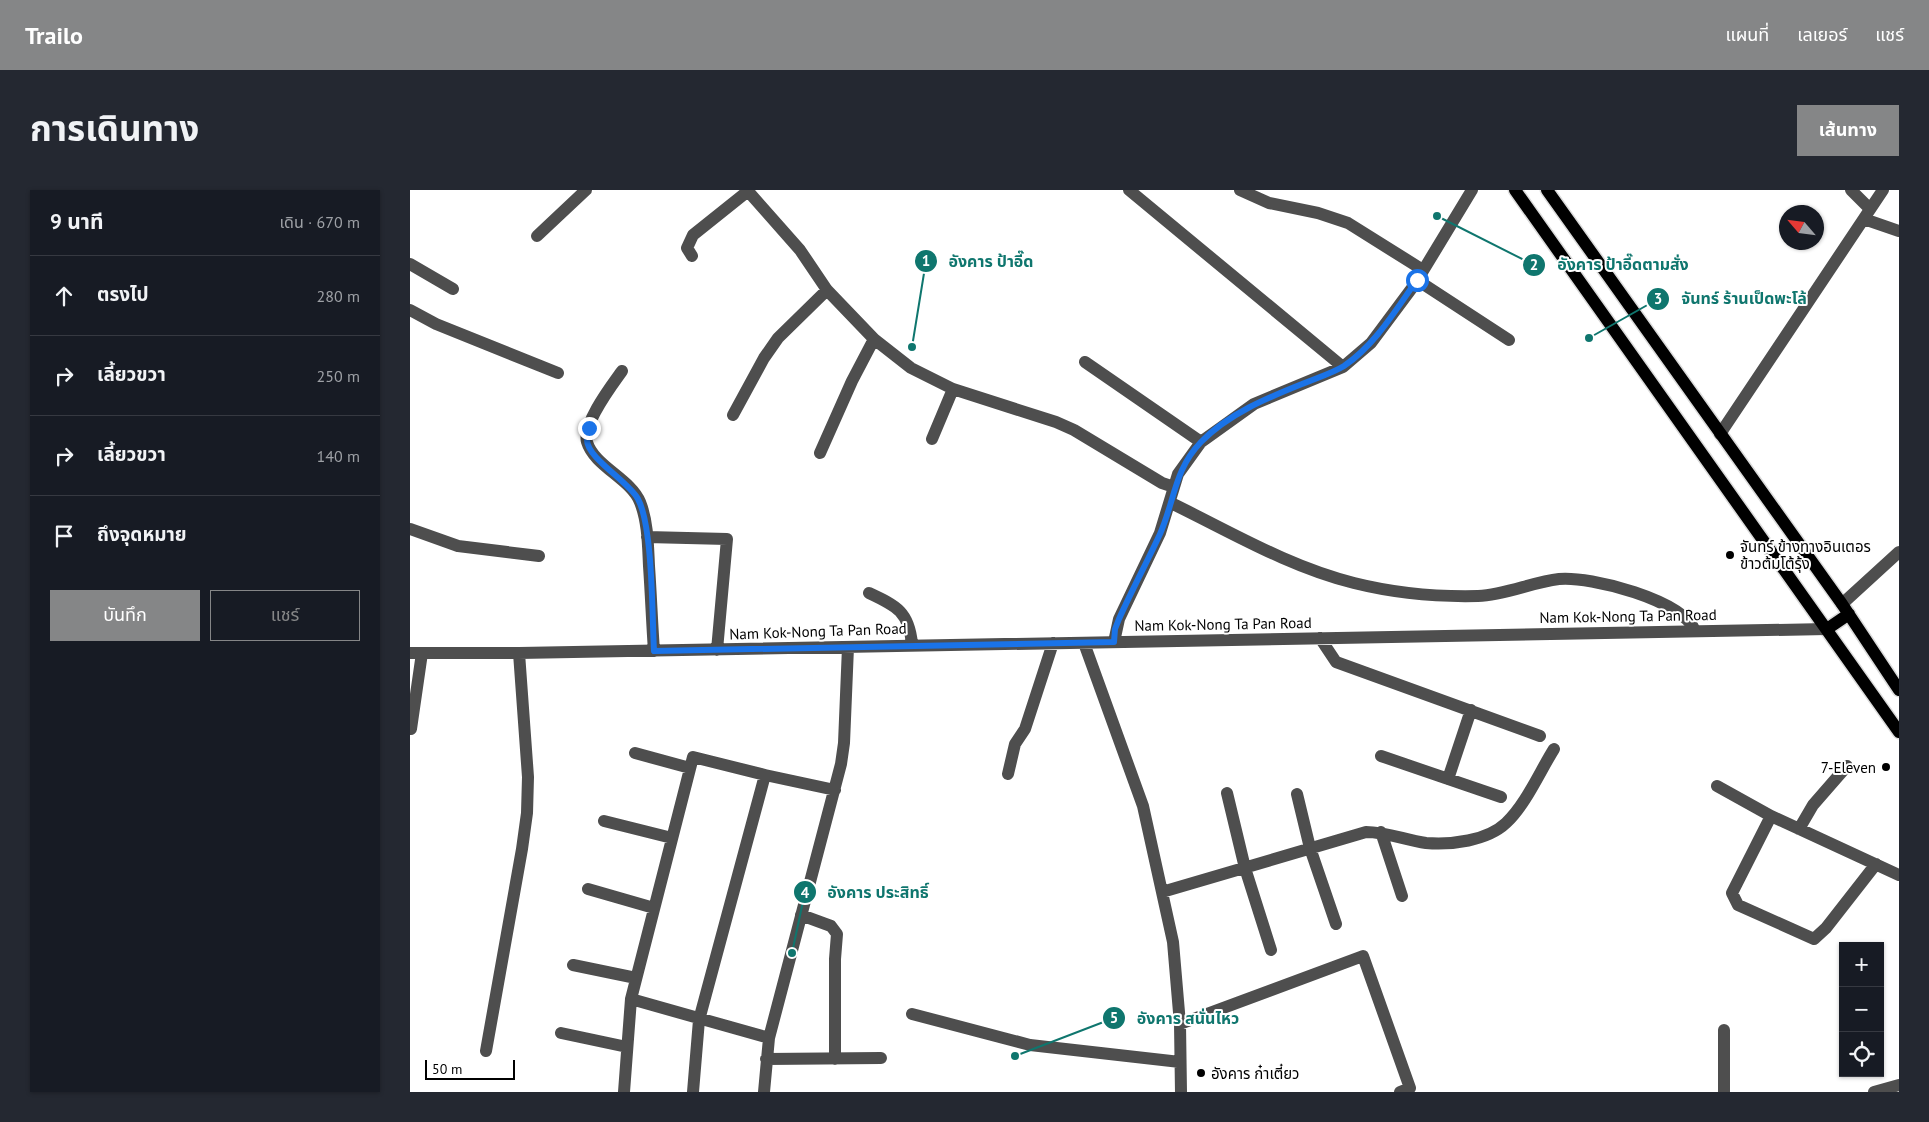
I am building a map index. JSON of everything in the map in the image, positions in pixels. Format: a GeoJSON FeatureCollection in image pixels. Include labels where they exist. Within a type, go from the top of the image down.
{"type":"FeatureCollection","features":[{"type":"Feature","properties":{"kind":"main road"},"geometry":{"type":"LineString","coordinates":[[1515,190],[1899,732]]}},
{"type":"Feature","properties":{"kind":"main road"},"geometry":{"type":"LineString","coordinates":[[1547,190],[1845,609],[1898,688]]}},
{"type":"Feature","properties":{"kind":"main road"},"geometry":{"type":"LineString","coordinates":[[1827,629],[1845,609]]}},
{"type":"Feature","properties":{"kind":"street"},"geometry":{"type":"LineString","coordinates":[[537,236],[586,190]]}},
{"type":"Feature","properties":{"kind":"street"},"geometry":{"type":"LineString","coordinates":[[692,256],[687,248],[693,236],[748,190],[800,250],[827,290],[874,339],[910,368],[953,389],[1056,422],[1074,430],[1162,483],[1174,487]]}},
{"type":"Feature","properties":{"kind":"street"},"geometry":{"type":"LineString","coordinates":[[1129,190],[1343,366]]}},
{"type":"Feature","properties":{"kind":"street"},"geometry":{"type":"LineString","coordinates":[[1240,190],[1269,203],[1318,212],[1348,223],[1508,340]]}},
{"type":"Feature","properties":{"kind":"street"},"geometry":{"type":"LineString","coordinates":[[1114,642],[1115,629],[1160,534],[1174,487],[1184,463],[1212,432],[1254,404],[1343,366],[1371,342],[1420,275],[1472,190]]}},
{"type":"Feature","properties":{"kind":"street"},"geometry":{"type":"LineString","coordinates":[[1851,190],[1867,214],[1899,231]]}},
{"type":"Feature","properties":{"kind":"street"},"geometry":{"type":"LineString","coordinates":[[1720,434],[1883,190]]}},
{"type":"Feature","properties":{"kind":"street"},"geometry":{"type":"LineString","coordinates":[[410,264],[452,289]]}},
{"type":"Feature","properties":{"kind":"street"},"geometry":{"type":"LineString","coordinates":[[733,415],[764,358],[778,338],[827,290]]}},
{"type":"Feature","properties":{"kind":"street"},"geometry":{"type":"LineString","coordinates":[[410,310],[436,324],[558,373]]}},
{"type":"Feature","properties":{"kind":"street"},"geometry":{"type":"LineString","coordinates":[[820,453],[852,381],[874,339]]}},
{"type":"Feature","properties":{"kind":"street"},"geometry":{"type":"LineString","coordinates":[[1085,362],[1201,442]]}},
{"type":"Feature","properties":{"kind":"street"},"geometry":{"type":"LineString","coordinates":[[622,371],[605,394],[589,428],[586,441],[592,452],[634,492],[640,502],[647,537],[654,651]]}},
{"type":"Feature","properties":{"kind":"street"},"geometry":{"type":"LineString","coordinates":[[932,439],[953,389]]}},
{"type":"Feature","properties":{"kind":"street"},"geometry":{"type":"LineString","coordinates":[[1170,504],[1301,566],[1355,583],[1440,596],[1480,596],[1522,589],[1559,579],[1580,580],[1656,599],[1690,620],[1695,631]]}},
{"type":"Feature","properties":{"kind":"street"},"geometry":{"type":"LineString","coordinates":[[410,529],[458,546],[539,556]]}},
{"type":"Feature","properties":{"kind":"street"},"geometry":{"type":"LineString","coordinates":[[647,537],[727,539],[717,650]]}},
{"type":"Feature","properties":{"kind":"street"},"geometry":{"type":"LineString","coordinates":[[1845,609],[1899,552]]}},
{"type":"Feature","properties":{"kind":"street"},"geometry":{"type":"LineString","coordinates":[[870,593],[898,609],[906,618],[910,627],[912,644]]}},
{"type":"Feature","properties":{"kind":"street","name":"Nam Kok-Nong Ta Pan Road"},"geometry":{"type":"LineString","coordinates":[[416,653],[717,650],[912,644],[1084,643],[1827,629]]}},
{"type":"Feature","properties":{"kind":"street"},"geometry":{"type":"LineString","coordinates":[[1320,638],[1336,662],[1540,736]]}},
{"type":"Feature","properties":{"kind":"street"},"geometry":{"type":"LineString","coordinates":[[1008,774],[1015,744],[1025,730],[1053,643]]}},
{"type":"Feature","properties":{"kind":"street"},"geometry":{"type":"LineString","coordinates":[[1084,643],[1143,806],[1173,942],[1180,1024],[1181,1092]]}},
{"type":"Feature","properties":{"kind":"street"},"geometry":{"type":"LineString","coordinates":[[764,1092],[769,1038],[835,790],[844,743],[848,647]]}},
{"type":"Feature","properties":{"kind":"street"},"geometry":{"type":"LineString","coordinates":[[411,729],[416,653]]}},
{"type":"Feature","properties":{"kind":"street"},"geometry":{"type":"LineString","coordinates":[[486,1051],[522,849],[526,813],[528,777],[519,653]]}},
{"type":"Feature","properties":{"kind":"street"},"geometry":{"type":"LineString","coordinates":[[1448,779],[1471,710]]}},
{"type":"Feature","properties":{"kind":"street"},"geometry":{"type":"LineString","coordinates":[[1162,892],[1366,832],[1381,832],[1441,844],[1486,836],[1505,824],[1516,812],[1554,749]]}},
{"type":"Feature","properties":{"kind":"street"},"geometry":{"type":"LineString","coordinates":[[636,753],[690,768]]}},
{"type":"Feature","properties":{"kind":"street"},"geometry":{"type":"LineString","coordinates":[[1381,756],[1501,797]]}},
{"type":"Feature","properties":{"kind":"street"},"geometry":{"type":"LineString","coordinates":[[624,1092],[631,999],[693,757],[835,790]]}},
{"type":"Feature","properties":{"kind":"street"},"geometry":{"type":"LineString","coordinates":[[1798,829],[1813,805],[1847,766]]}},
{"type":"Feature","properties":{"kind":"street"},"geometry":{"type":"LineString","coordinates":[[693,1092],[699,1020],[765,775]]}},
{"type":"Feature","properties":{"kind":"street"},"geometry":{"type":"LineString","coordinates":[[1717,786],[1771,816],[1899,875]]}},
{"type":"Feature","properties":{"kind":"street"},"geometry":{"type":"LineString","coordinates":[[1227,793],[1245,868],[1271,950]]}},
{"type":"Feature","properties":{"kind":"street"},"geometry":{"type":"LineString","coordinates":[[1297,794],[1310,848],[1336,924]]}},
{"type":"Feature","properties":{"kind":"street"},"geometry":{"type":"LineString","coordinates":[[1771,816],[1732,893],[1738,905],[1814,940],[1826,928],[1876,864]]}},
{"type":"Feature","properties":{"kind":"street"},"geometry":{"type":"LineString","coordinates":[[604,821],[672,838]]}},
{"type":"Feature","properties":{"kind":"street"},"geometry":{"type":"LineString","coordinates":[[1381,832],[1402,896]]}},
{"type":"Feature","properties":{"kind":"street"},"geometry":{"type":"LineString","coordinates":[[588,889],[654,908]]}},
{"type":"Feature","properties":{"kind":"street"},"geometry":{"type":"LineString","coordinates":[[801,915],[831,926],[837,934],[835,958],[835,1059]]}},
{"type":"Feature","properties":{"kind":"street"},"geometry":{"type":"LineString","coordinates":[[1180,1024],[1363,956],[1410,1088],[1400,1092]]}},
{"type":"Feature","properties":{"kind":"street"},"geometry":{"type":"LineString","coordinates":[[573,965],[636,978]]}},
{"type":"Feature","properties":{"kind":"street"},"geometry":{"type":"LineString","coordinates":[[631,999],[699,1020],[769,1038]]}},
{"type":"Feature","properties":{"kind":"street"},"geometry":{"type":"LineString","coordinates":[[912,1014],[1030,1046],[1180,1062]]}},
{"type":"Feature","properties":{"kind":"street"},"geometry":{"type":"LineString","coordinates":[[1724,1030],[1724,1092]]}},
{"type":"Feature","properties":{"kind":"street"},"geometry":{"type":"LineString","coordinates":[[561,1033],[627,1047]]}},
{"type":"Feature","properties":{"kind":"street"},"geometry":{"type":"LineString","coordinates":[[766,1059],[880,1058]]}},
{"type":"Feature","properties":{"kind":"street"},"geometry":{"type":"LineString","coordinates":[[1874,1092],[1899,1085]]}},
{"type":"Feature","properties":{"kind":"place","name":"อังคาร ป้าอี๊ดตามสั่ง"},"geometry":{"type":"Point","coordinates":[1437,216]}},
{"type":"Feature","properties":{"kind":"place","name":"จันทร์ ร้านเป็ดพะโล้"},"geometry":{"type":"Point","coordinates":[1589,338]}},
{"type":"Feature","properties":{"kind":"place","name":"อังคาร ป้าอี๊ด"},"geometry":{"type":"Point","coordinates":[912,347]}},
{"type":"Feature","properties":{"kind":"place","name":"จันทร์ ข้างทางอินเตอร ข้าวต้มโต้รุ้ง"},"geometry":{"type":"Point","coordinates":[1730,555]}},
{"type":"Feature","properties":{"kind":"place","name":"7-Eleven"},"geometry":{"type":"Point","coordinates":[1886,767]}},
{"type":"Feature","properties":{"kind":"place","name":"อังคาร ประสิทธิ์"},"geometry":{"type":"Point","coordinates":[792,953]}},
{"type":"Feature","properties":{"kind":"place","name":"อังคาร สนั่นไหว"},"geometry":{"type":"Point","coordinates":[1015,1056]}},
{"type":"Feature","properties":{"kind":"place","name":"อังคาร ก๋าเตี๋ยว"},"geometry":{"type":"Point","coordinates":[1201,1073]}},
{"type":"Feature","properties":{"kind":"route"},"geometry":{"type":"LineString","coordinates":[[589,428],[586,441],[592,452],[634,492],[640,502],[647,537],[654,651],[912,644],[1114,642],[1115,629],[1119,619],[1168,514],[1178,474],[1184,463],[1201,442],[1212,432],[1254,404],[1331,372],[1353,359],[1387,323],[1417,280]]}}]}
